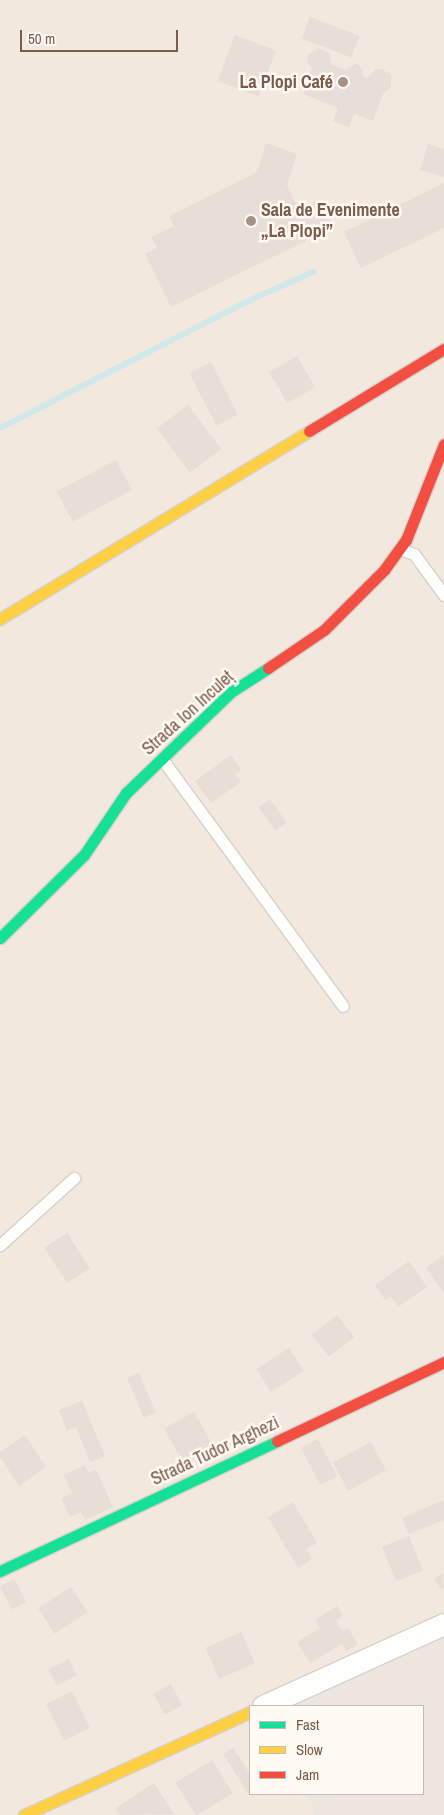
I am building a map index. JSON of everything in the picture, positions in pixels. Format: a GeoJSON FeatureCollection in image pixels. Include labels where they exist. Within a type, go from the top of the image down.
{"type":"FeatureCollection","features":[{"type":"Feature","properties":{"kind":"street"},"geometry":{"type":"LineString","coordinates":[[0,620],[444,350]]}},
{"type":"Feature","properties":{"kind":"street","name":"Strada Ion Inculeț"},"geometry":{"type":"LineString","coordinates":[[0,938],[84,855],[126,793],[231,692],[291,653],[354,604],[400,549],[421,508],[444,444]]}},
{"type":"Feature","properties":{"kind":"street","name":"Strada Tudor Arghezi"},"geometry":{"type":"LineString","coordinates":[[0,1571],[444,1362]]}},
{"type":"Feature","properties":{"kind":"street"},"geometry":{"type":"LineString","coordinates":[[265,1705],[444,1624]]}},
{"type":"Feature","properties":{"kind":"street"},"geometry":{"type":"LineString","coordinates":[[24,1815],[249,1712]]}},
{"type":"Feature","properties":{"kind":"lane"},"geometry":{"type":"LineString","coordinates":[[400,549],[414,554],[444,595]]}},
{"type":"Feature","properties":{"kind":"lane"},"geometry":{"type":"LineString","coordinates":[[162,759],[343,1006]]}},
{"type":"Feature","properties":{"kind":"lane"},"geometry":{"type":"LineString","coordinates":[[0,1244],[74,1178]]}},
{"type":"Feature","properties":{"kind":"shaded area"},"geometry":{"type":"Polygon","coordinates":[[[0,0],[444,0],[444,1815],[0,1815],[0,0]]]}},
{"type":"Feature","properties":{"kind":"shaded area"},"geometry":{"type":"Polygon","coordinates":[[[444,1638],[444,1815],[313,1815],[315,1809],[307,1795],[424,1795],[424,1705],[295,1705],[444,1638]]]}},
{"type":"Feature","properties":{"kind":"building"},"geometry":{"type":"Polygon","coordinates":[[[310,17],[359,36],[351,57],[302,38],[310,17]]]}},
{"type":"Feature","properties":{"kind":"building"},"geometry":{"type":"Polygon","coordinates":[[[235,35],[276,51],[259,97],[217,81],[235,35]]]}},
{"type":"Feature","properties":{"kind":"building"},"geometry":{"type":"Polygon","coordinates":[[[318,48],[329,53],[331,64],[345,70],[357,63],[363,71],[362,76],[367,78],[376,69],[382,69],[391,75],[391,87],[383,94],[373,121],[354,114],[349,127],[333,121],[338,108],[303,94],[312,69],[307,62],[308,55],[318,48]]]}},
{"type":"Feature","properties":{"kind":"building","name":"Sala de Evenimente „La Plopi”"},"geometry":{"type":"Polygon","coordinates":[[[266,143],[297,154],[287,185],[298,209],[320,199],[334,227],[171,307],[145,254],[157,248],[151,237],[174,226],[169,216],[257,172],[266,143]]]}},
{"type":"Feature","properties":{"kind":"building"},"geometry":{"type":"Polygon","coordinates":[[[428,144],[444,149],[444,177],[420,170],[428,144]]]}},
{"type":"Feature","properties":{"kind":"building"},"geometry":{"type":"Polygon","coordinates":[[[444,183],[444,228],[361,268],[344,232],[444,183]]]}},
{"type":"Feature","properties":{"kind":"building"},"geometry":{"type":"Polygon","coordinates":[[[297,356],[315,387],[287,403],[269,372],[297,356]]]}},
{"type":"Feature","properties":{"kind":"building"},"geometry":{"type":"Polygon","coordinates":[[[211,362],[238,415],[216,425],[190,373],[211,362]]]}},
{"type":"Feature","properties":{"kind":"building"},"geometry":{"type":"Polygon","coordinates":[[[188,405],[221,449],[190,472],[157,428],[188,405]]]}},
{"type":"Feature","properties":{"kind":"building"},"geometry":{"type":"Polygon","coordinates":[[[116,460],[132,490],[73,521],[57,491],[116,460]]]}},
{"type":"Feature","properties":{"kind":"building"},"geometry":{"type":"Polygon","coordinates":[[[231,755],[241,770],[235,774],[241,782],[211,803],[195,781],[231,755]]]}},
{"type":"Feature","properties":{"kind":"building"},"geometry":{"type":"Polygon","coordinates":[[[270,799],[287,823],[275,831],[259,807],[270,799]]]}},
{"type":"Feature","properties":{"kind":"building"},"geometry":{"type":"Polygon","coordinates":[[[67,1233],[90,1268],[67,1283],[44,1248],[67,1233]]]}},
{"type":"Feature","properties":{"kind":"building"},"geometry":{"type":"Polygon","coordinates":[[[444,1255],[444,1293],[426,1268],[444,1255]]]}},
{"type":"Feature","properties":{"kind":"building"},"geometry":{"type":"Polygon","coordinates":[[[409,1261],[427,1287],[398,1307],[391,1296],[385,1300],[375,1285],[409,1261]]]}},
{"type":"Feature","properties":{"kind":"building"},"geometry":{"type":"Polygon","coordinates":[[[337,1315],[354,1337],[329,1357],[312,1335],[337,1315]]]}},
{"type":"Feature","properties":{"kind":"building"},"geometry":{"type":"Polygon","coordinates":[[[289,1348],[304,1371],[271,1392],[256,1369],[289,1348]]]}},
{"type":"Feature","properties":{"kind":"building"},"geometry":{"type":"Polygon","coordinates":[[[139,1373],[156,1413],[144,1418],[127,1378],[139,1373]]]}},
{"type":"Feature","properties":{"kind":"building"},"geometry":{"type":"Polygon","coordinates":[[[82,1401],[105,1456],[90,1462],[76,1427],[67,1431],[59,1410],[82,1401]]]}},
{"type":"Feature","properties":{"kind":"building"},"geometry":{"type":"Polygon","coordinates":[[[194,1412],[212,1444],[182,1461],[164,1428],[194,1412]]]}},
{"type":"Feature","properties":{"kind":"building"},"geometry":{"type":"Polygon","coordinates":[[[25,1435],[46,1467],[19,1486],[0,1457],[0,1452],[25,1435]]]}},
{"type":"Feature","properties":{"kind":"building"},"geometry":{"type":"Polygon","coordinates":[[[318,1439],[337,1476],[320,1485],[301,1448],[318,1439]]]}},
{"type":"Feature","properties":{"kind":"building"},"geometry":{"type":"Polygon","coordinates":[[[371,1442],[386,1470],[348,1490],[333,1462],[371,1442]]]}},
{"type":"Feature","properties":{"kind":"building"},"geometry":{"type":"Polygon","coordinates":[[[85,1465],[89,1473],[96,1470],[113,1507],[85,1520],[81,1512],[70,1517],[61,1498],[72,1493],[64,1475],[85,1465]]]}},
{"type":"Feature","properties":{"kind":"building"},"geometry":{"type":"Polygon","coordinates":[[[444,1500],[444,1520],[409,1534],[402,1518],[444,1500]]]}},
{"type":"Feature","properties":{"kind":"building"},"geometry":{"type":"Polygon","coordinates":[[[293,1502],[317,1543],[306,1549],[312,1559],[298,1568],[268,1517],[293,1502]]]}},
{"type":"Feature","properties":{"kind":"building"},"geometry":{"type":"Polygon","coordinates":[[[409,1536],[423,1570],[396,1581],[382,1547],[409,1536]]]}},
{"type":"Feature","properties":{"kind":"building"},"geometry":{"type":"Polygon","coordinates":[[[443,1574],[444,1587],[440,1589],[434,1578],[443,1574]]]}},
{"type":"Feature","properties":{"kind":"building"},"geometry":{"type":"Polygon","coordinates":[[[14,1579],[26,1602],[12,1609],[0,1586],[14,1579]]]}},
{"type":"Feature","properties":{"kind":"building"},"geometry":{"type":"Polygon","coordinates":[[[71,1587],[87,1612],[55,1633],[38,1608],[71,1587]]]}},
{"type":"Feature","properties":{"kind":"building"},"geometry":{"type":"Polygon","coordinates":[[[337,1606],[343,1616],[336,1620],[342,1631],[348,1628],[358,1644],[346,1651],[342,1644],[310,1663],[297,1642],[320,1628],[315,1620],[337,1606]]]}},
{"type":"Feature","properties":{"kind":"building"},"geometry":{"type":"Polygon","coordinates":[[[241,1632],[255,1663],[219,1679],[205,1648],[241,1632]]]}},
{"type":"Feature","properties":{"kind":"building"},"geometry":{"type":"Polygon","coordinates":[[[69,1659],[77,1675],[57,1685],[49,1669],[69,1659]]]}},
{"type":"Feature","properties":{"kind":"building"},"geometry":{"type":"Polygon","coordinates":[[[171,1684],[182,1705],[165,1715],[153,1693],[171,1684]]]}},
{"type":"Feature","properties":{"kind":"building"},"geometry":{"type":"Polygon","coordinates":[[[72,1691],[90,1728],[64,1741],[46,1704],[72,1691]]]}},
{"type":"Feature","properties":{"kind":"building"},"geometry":{"type":"Polygon","coordinates":[[[233,1748],[249,1772],[249,1795],[223,1754],[233,1748]]]}},
{"type":"Feature","properties":{"kind":"building"},"geometry":{"type":"Polygon","coordinates":[[[212,1760],[233,1793],[196,1815],[176,1783],[212,1760]]]}},
{"type":"Feature","properties":{"kind":"building"},"geometry":{"type":"Polygon","coordinates":[[[154,1783],[174,1814],[120,1815],[116,1808],[154,1783]]]}},
{"type":"Feature","properties":{"kind":"waterway"},"geometry":{"type":"LineString","coordinates":[[0,428],[244,303],[313,272]]}},
{"type":"Feature","properties":{"kind":"traffic: fast"},"geometry":{"type":"LineString","coordinates":[[0,938],[84,855],[126,793],[231,692],[268,668]]}},
{"type":"Feature","properties":{"kind":"traffic: fast"},"geometry":{"type":"LineString","coordinates":[[0,1571],[277,1441]]}},
{"type":"Feature","properties":{"kind":"traffic: slow"},"geometry":{"type":"LineString","coordinates":[[0,619],[309,431]]}},
{"type":"Feature","properties":{"kind":"traffic: slow"},"geometry":{"type":"LineString","coordinates":[[24,1815],[249,1712]]}},
{"type":"Feature","properties":{"kind":"traffic: jam"},"geometry":{"type":"LineString","coordinates":[[309,431],[444,349]]}},
{"type":"Feature","properties":{"kind":"traffic: jam"},"geometry":{"type":"LineString","coordinates":[[268,668],[324,630],[384,570],[406,540],[444,444]]}},
{"type":"Feature","properties":{"kind":"traffic: jam"},"geometry":{"type":"LineString","coordinates":[[277,1441],[444,1362]]}},
{"type":"Feature","properties":{"kind":"place","name":"La Plopi Café"},"geometry":{"type":"Point","coordinates":[343,82]}},
{"type":"Feature","properties":{"kind":"place","name":"Sala de Evenimente „La Plopi”"},"geometry":{"type":"Point","coordinates":[251,221]}}]}
